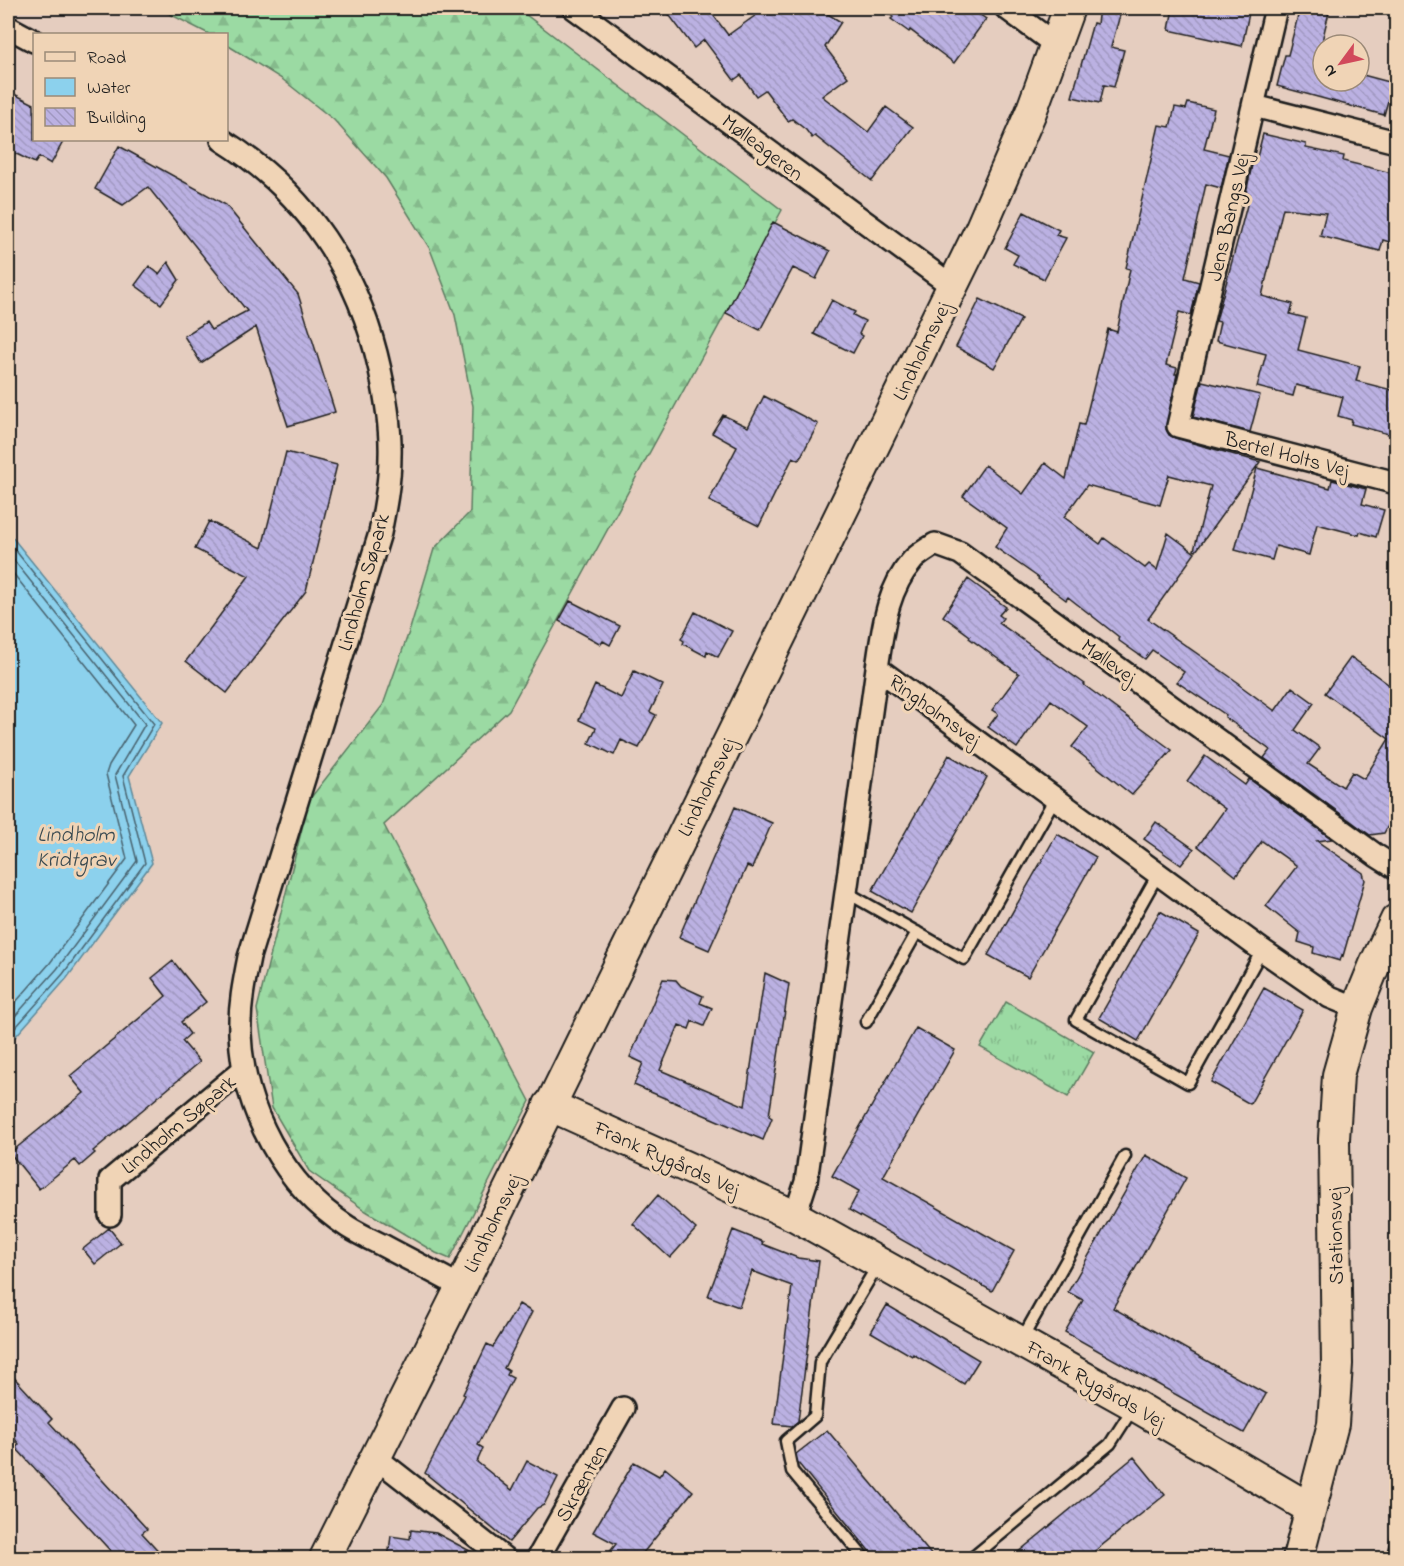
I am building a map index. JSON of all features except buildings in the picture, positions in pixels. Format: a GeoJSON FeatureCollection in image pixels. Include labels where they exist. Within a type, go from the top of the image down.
{"type":"FeatureCollection","features":[{"type":"Feature","properties":{"kind":"street","name":"Mølleageren"},"geometry":{"type":"LineString","coordinates":[[574,8],[952,286]]}},
{"type":"Feature","properties":{"kind":"street"},"geometry":{"type":"LineString","coordinates":[[1006,8],[1056,45]]}},
{"type":"Feature","properties":{"kind":"street","name":"Lindholmsvej"},"geometry":{"type":"LineString","coordinates":[[325,1558],[461,1287],[980,230],[1031,112],[1069,8]]}},
{"type":"Feature","properties":{"kind":"street","name":"Jens Bangs Vej"},"geometry":{"type":"LineString","coordinates":[[1178,426],[1276,8]]}},
{"type":"Feature","properties":{"kind":"street"},"geometry":{"type":"LineString","coordinates":[[8,27],[33,40]]}},
{"type":"Feature","properties":{"kind":"street"},"geometry":{"type":"LineString","coordinates":[[1254,106],[1396,142]]}},
{"type":"Feature","properties":{"kind":"street","name":"Lindholm Søpark"},"geometry":{"type":"LineString","coordinates":[[224,141],[249,156],[280,185],[320,231],[344,267],[362,304],[375,349],[388,405],[390,456],[380,533],[249,957],[242,997],[240,1033],[244,1069],[253,1104],[272,1145],[290,1171],[317,1202],[348,1227],[461,1287]]}},
{"type":"Feature","properties":{"kind":"street","name":"Bertel Holts Vej"},"geometry":{"type":"LineString","coordinates":[[1178,426],[1396,483]]}},
{"type":"Feature","properties":{"kind":"street","name":"Møllevej"},"geometry":{"type":"LineString","coordinates":[[877,668],[885,615],[898,581],[914,559],[935,544],[960,553],[1396,868]]}},
{"type":"Feature","properties":{"kind":"street","name":"Ringholmsvej"},"geometry":{"type":"LineString","coordinates":[[795,1216],[806,1182],[877,668],[1262,950],[1330,996],[1357,1008]]}},
{"type":"Feature","properties":{"kind":"street","name":"Stationsvej"},"geometry":{"type":"LineString","coordinates":[[1298,1558],[1333,1424],[1337,1364],[1334,1139],[1338,1075],[1357,1008],[1396,920]]}},
{"type":"Feature","properties":{"kind":"street","name":"Lindholm Søpark"},"geometry":{"type":"LineString","coordinates":[[110,1215],[110,1180],[244,1069]]}},
{"type":"Feature","properties":{"kind":"street","name":"Frank Rygårds Vej"},"geometry":{"type":"LineString","coordinates":[[549,1105],[795,1216],[1134,1405],[1311,1509]]}},
{"type":"Feature","properties":{"kind":"street","name":"Skrænten"},"geometry":{"type":"LineString","coordinates":[[538,1558],[623,1408]]}},
{"type":"Feature","properties":{"kind":"street"},"geometry":{"type":"LineString","coordinates":[[375,1457],[480,1550],[504,1558]]}},
{"type":"Feature","properties":{"kind":"lane"},"geometry":{"type":"LineString","coordinates":[[846,892],[964,959],[1055,798]]}},
{"type":"Feature","properties":{"kind":"lane"},"geometry":{"type":"LineString","coordinates":[[1158,874],[1076,1020],[1188,1083],[1262,950]]}},
{"type":"Feature","properties":{"kind":"lane"},"geometry":{"type":"LineString","coordinates":[[866,1022],[917,932]]}},
{"type":"Feature","properties":{"kind":"lane"},"geometry":{"type":"LineString","coordinates":[[1021,1341],[1125,1156]]}},
{"type":"Feature","properties":{"kind":"lane"},"geometry":{"type":"LineString","coordinates":[[864,1558],[792,1471],[786,1441],[815,1416],[820,1362],[879,1263]]}},
{"type":"Feature","properties":{"kind":"lane"},"geometry":{"type":"LineString","coordinates":[[972,1558],[1110,1444],[1134,1405]]}},
{"type":"Feature","properties":{"kind":"green space"},"geometry":{"type":"Polygon","coordinates":[[[158,8],[517,8],[782,210],[509,710],[384,825],[530,1101],[450,1259],[366,1211],[309,1171],[272,1108],[257,1009],[309,800],[383,705],[410,629],[434,549],[470,512],[473,406],[455,315],[430,249],[386,178],[334,120],[282,79],[228,46],[228,33],[207,33],[158,8]]]}},
{"type":"Feature","properties":{"kind":"green space"},"geometry":{"type":"Polygon","coordinates":[[[1006,1002],[1094,1052],[1068,1097],[980,1047],[1006,1002]]]}},
{"type":"Feature","properties":{"kind":"water","name":"Lindholm Kridtgrav"},"geometry":{"type":"Polygon","coordinates":[[[8,532],[162,723],[129,776],[152,863],[67,978],[8,1045],[8,532]]]}},
{"type":"Feature","properties":{"kind":"railway"},"geometry":{"type":"LineString","coordinates":[[1387,1558],[1396,1523]]}}]}
